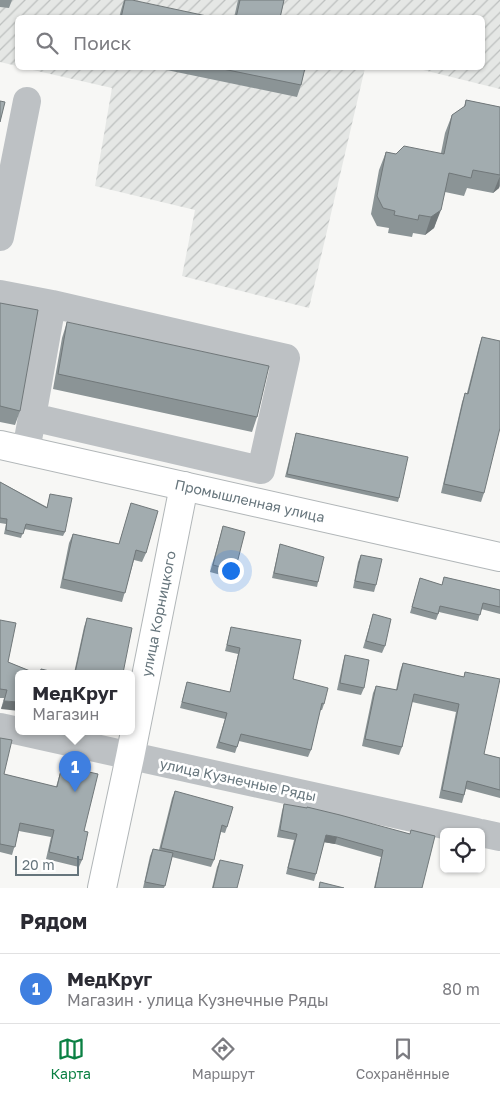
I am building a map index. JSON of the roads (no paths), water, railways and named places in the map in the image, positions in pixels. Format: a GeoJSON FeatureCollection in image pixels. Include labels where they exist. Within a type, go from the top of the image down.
{"type":"FeatureCollection","features":[{"type":"Feature","properties":{"kind":"main road","name":"Промышленная улица"},"geometry":{"type":"LineString","coordinates":[[0,445],[500,557]]}},
{"type":"Feature","properties":{"kind":"main road","name":"улица Корницкого"},"geometry":{"type":"LineString","coordinates":[[135,732],[184,486]]}},
{"type":"Feature","properties":{"kind":"main road","name":"улица Корницкого"},"geometry":{"type":"LineString","coordinates":[[102,888],[134,735]]}},
{"type":"Feature","properties":{"kind":"street"},"geometry":{"type":"LineString","coordinates":[[0,237],[27,101]]}},
{"type":"Feature","properties":{"kind":"street"},"geometry":{"type":"LineString","coordinates":[[0,294],[52,304],[286,358],[261,470],[32,417]]}},
{"type":"Feature","properties":{"kind":"street"},"geometry":{"type":"LineString","coordinates":[[26,451],[52,304]]}},
{"type":"Feature","properties":{"kind":"street","name":"улица Кузнечные Ряды"},"geometry":{"type":"LineString","coordinates":[[0,727],[15,730]]}},
{"type":"Feature","properties":{"kind":"street","name":"улица Кузнечные Ряды"},"geometry":{"type":"LineString","coordinates":[[35,735],[458,828]]}},
{"type":"Feature","properties":{"kind":"street"},"geometry":{"type":"LineString","coordinates":[[485,834],[500,837]]}},
{"type":"Feature","properties":{"kind":"place","name":"МедКруг"},"geometry":{"type":"Point","coordinates":[75,792]}}]}
